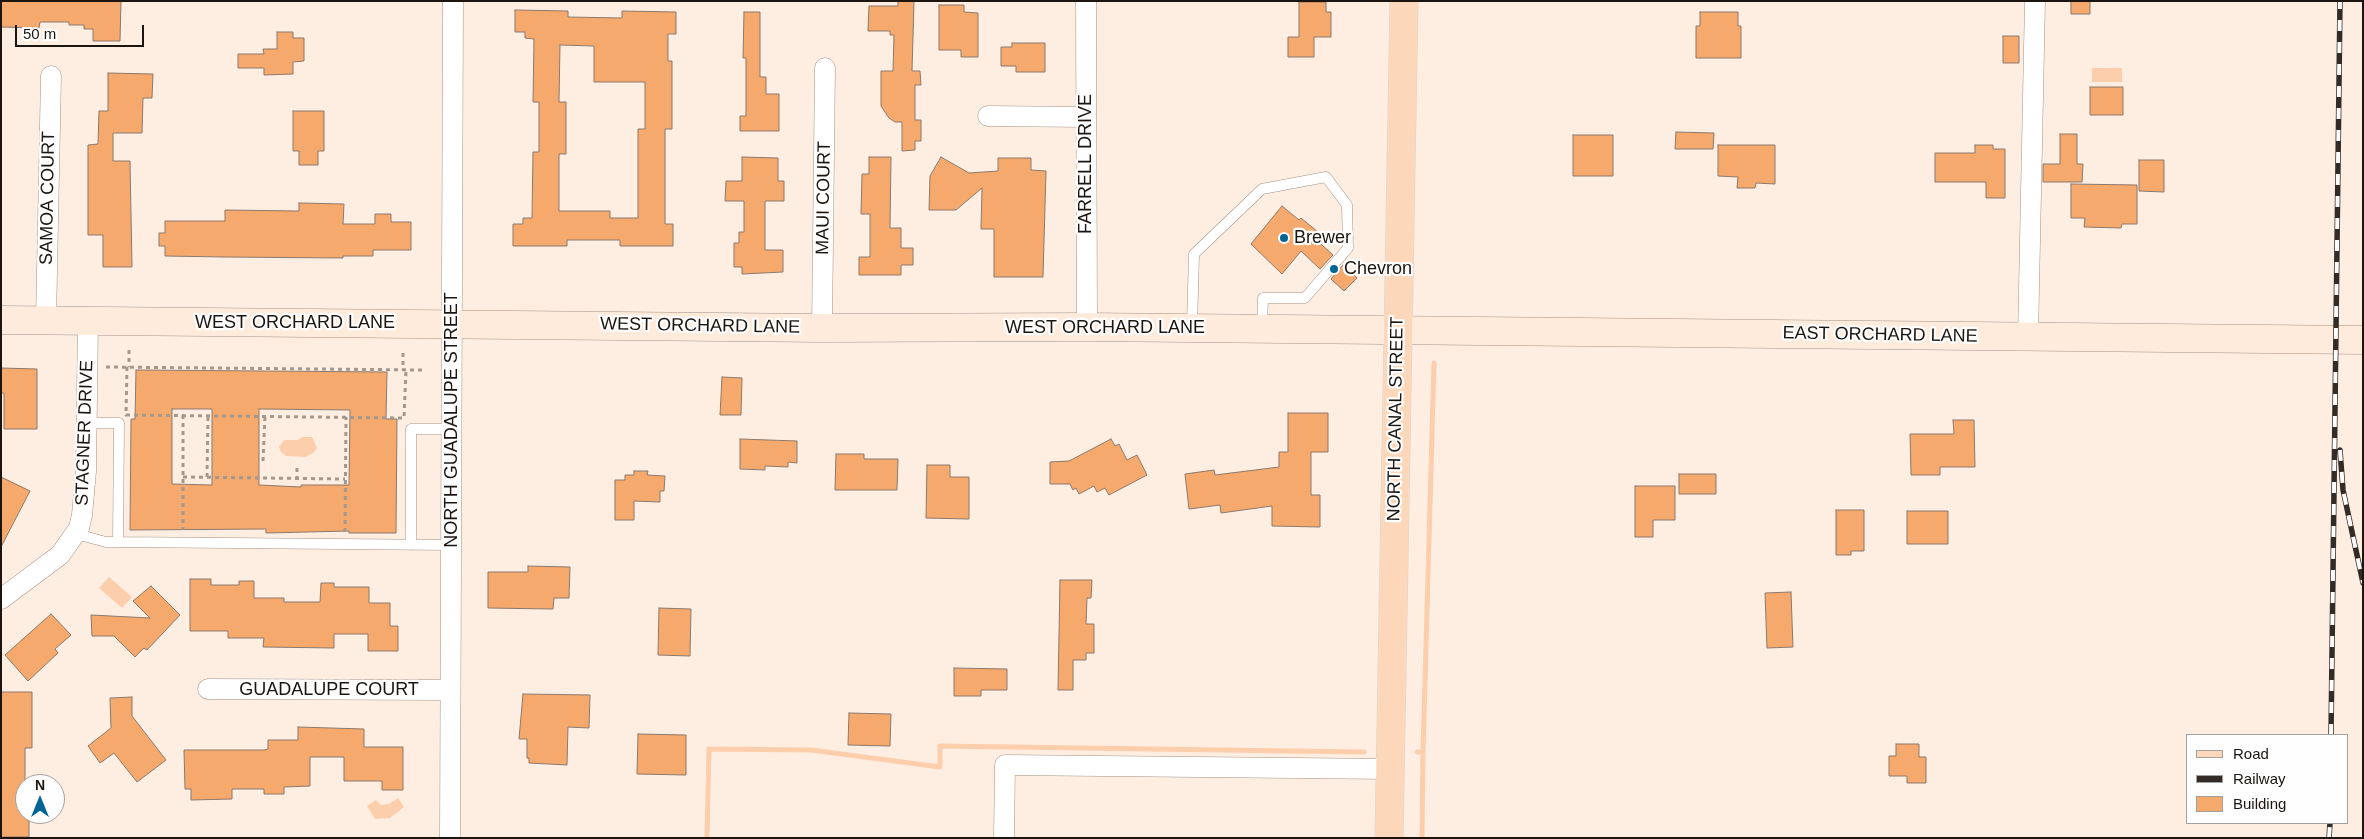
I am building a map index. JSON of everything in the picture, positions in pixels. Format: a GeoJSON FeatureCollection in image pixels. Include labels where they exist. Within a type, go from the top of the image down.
{"type":"FeatureCollection","features":[{"type":"Feature","properties":{"kind":"main road","name":"NORTH CANAL STREET"},"geometry":{"type":"LineString","coordinates":[[1389,838],[1404,1]]}},
{"type":"Feature","properties":{"kind":"street","name":"NORTH GUADALUPE STREET"},"geometry":{"type":"LineString","coordinates":[[450,838],[453,1]]}},
{"type":"Feature","properties":{"kind":"street","name":"FARRELL DRIVE"},"geometry":{"type":"LineString","coordinates":[[1086,1],[1087,327]]}},
{"type":"Feature","properties":{"kind":"street"},"geometry":{"type":"LineString","coordinates":[[2028,337],[2036,1]]}},
{"type":"Feature","properties":{"kind":"street","name":"MAUI COURT"},"geometry":{"type":"LineString","coordinates":[[822,328],[825,68]]}},
{"type":"Feature","properties":{"kind":"street","name":"SAMOA COURT"},"geometry":{"type":"LineString","coordinates":[[46,320],[51,76]]}},
{"type":"Feature","properties":{"kind":"street"},"geometry":{"type":"LineString","coordinates":[[988,116],[1085,117]]}},
{"type":"Feature","properties":{"kind":"street","name":"WEST ORCHARD LANE"},"geometry":{"type":"LineString","coordinates":[[1,320],[822,328],[1087,327],[1398,330]]}},
{"type":"Feature","properties":{"kind":"street","name":"STAGNER DRIVE"},"geometry":{"type":"LineString","coordinates":[[1,599],[60,555],[76,534],[82,515],[85,496],[88,321]]}},
{"type":"Feature","properties":{"kind":"street","name":"EAST ORCHARD LANE"},"geometry":{"type":"LineString","coordinates":[[1398,330],[2363,340]]}},
{"type":"Feature","properties":{"kind":"street","name":"GUADALUPE COURT"},"geometry":{"type":"LineString","coordinates":[[208,690],[450,690]]}},
{"type":"Feature","properties":{"kind":"street"},"geometry":{"type":"LineString","coordinates":[[1004,838],[1004,765],[1390,769]]}},
{"type":"Feature","properties":{"kind":"lane"},"geometry":{"type":"LineString","coordinates":[[1192,328],[1194,254],[1262,190],[1326,177],[1347,205],[1348,248],[1305,298],[1263,298],[1262,329]]}},
{"type":"Feature","properties":{"kind":"lane"},"geometry":{"type":"LineString","coordinates":[[87,423],[119,423],[118,542]]}},
{"type":"Feature","properties":{"kind":"lane"},"geometry":{"type":"LineString","coordinates":[[411,545],[411,429],[452,429]]}},
{"type":"Feature","properties":{"kind":"lane"},"geometry":{"type":"LineString","coordinates":[[76,534],[106,542],[451,545]]}},
{"type":"Feature","properties":{"kind":"path"},"geometry":{"type":"LineString","coordinates":[[129,350],[126,415],[404,418],[403,353]]}},
{"type":"Feature","properties":{"kind":"path"},"geometry":{"type":"LineString","coordinates":[[98,367],[423,370]]}},
{"type":"Feature","properties":{"kind":"path"},"geometry":{"type":"LineString","coordinates":[[183,415],[183,535]]}},
{"type":"Feature","properties":{"kind":"path"},"geometry":{"type":"LineString","coordinates":[[207,477],[208,415]]}},
{"type":"Feature","properties":{"kind":"path"},"geometry":{"type":"LineString","coordinates":[[263,461],[265,416]]}},
{"type":"Feature","properties":{"kind":"path"},"geometry":{"type":"LineString","coordinates":[[345,537],[346,417]]}},
{"type":"Feature","properties":{"kind":"path"},"geometry":{"type":"LineString","coordinates":[[297,468],[297,478]]}},
{"type":"Feature","properties":{"kind":"path"},"geometry":{"type":"LineString","coordinates":[[183,477],[346,479]]}},
{"type":"Feature","properties":{"kind":"shaded area"},"geometry":{"type":"Polygon","coordinates":[[[2092,68],[2122,68],[2122,82],[2092,82],[2092,68]]]}},
{"type":"Feature","properties":{"kind":"shaded area"},"geometry":{"type":"Polygon","coordinates":[[[302,437],[312,437],[317,448],[313,453],[306,457],[286,456],[281,452],[279,447],[284,440],[298,440],[302,437]]]}},
{"type":"Feature","properties":{"kind":"shaded area"},"geometry":{"type":"Polygon","coordinates":[[[109,577],[132,597],[122,608],[99,588],[109,577]]]}},
{"type":"Feature","properties":{"kind":"shaded area"},"geometry":{"type":"Polygon","coordinates":[[[398,798],[404,807],[390,818],[375,819],[367,806],[376,800],[381,805],[389,804],[398,798]]]}},
{"type":"Feature","properties":{"kind":"building"},"geometry":{"type":"Polygon","coordinates":[[[1,1],[121,1],[120,41],[93,41],[93,29],[84,29],[84,25],[69,25],[69,22],[40,22],[39,28],[1,27],[1,1]]]}},
{"type":"Feature","properties":{"kind":"building"},"geometry":{"type":"Polygon","coordinates":[[[898,1],[914,1],[912,71],[920,71],[921,85],[915,85],[915,120],[921,120],[921,141],[915,141],[915,150],[902,151],[902,122],[895,122],[889,118],[881,106],[881,71],[893,71],[894,35],[890,35],[890,31],[868,31],[869,6],[898,6],[898,1]]]}},
{"type":"Feature","properties":{"kind":"building"},"geometry":{"type":"Polygon","coordinates":[[[2071,1],[2090,1],[2090,14],[2071,14],[2071,1]]]}},
{"type":"Feature","properties":{"kind":"building"},"geometry":{"type":"Polygon","coordinates":[[[1299,2],[1326,2],[1326,12],[1331,12],[1331,37],[1314,37],[1314,57],[1288,57],[1288,37],[1299,37],[1299,2]]]}},
{"type":"Feature","properties":{"kind":"building"},"geometry":{"type":"Polygon","coordinates":[[[939,5],[964,5],[964,12],[978,13],[978,57],[961,57],[961,50],[939,50],[939,5]]]}},
{"type":"Feature","properties":{"kind":"building"},"geometry":{"type":"Polygon","coordinates":[[[515,10],[568,11],[568,17],[622,18],[622,11],[676,12],[676,34],[668,34],[668,61],[672,61],[672,129],[665,129],[665,224],[673,224],[673,246],[620,246],[620,240],[567,240],[567,246],[513,246],[513,224],[523,224],[523,218],[532,218],[533,152],[539,152],[539,102],[533,102],[534,39],[525,38],[525,32],[515,32],[515,10]],[[560,45],[559,102],[566,102],[566,154],[559,154],[559,211],[610,211],[610,218],[638,218],[638,129],[645,129],[645,82],[594,82],[594,46],[560,45]]]}},
{"type":"Feature","properties":{"kind":"building"},"geometry":{"type":"Polygon","coordinates":[[[744,12],[760,12],[760,77],[766,77],[766,94],[779,94],[779,131],[740,131],[740,116],[746,116],[746,58],[743,58],[744,12]]]}},
{"type":"Feature","properties":{"kind":"building"},"geometry":{"type":"Polygon","coordinates":[[[1700,12],[1738,12],[1738,26],[1741,26],[1741,58],[1696,58],[1696,26],[1700,26],[1700,12]]]}},
{"type":"Feature","properties":{"kind":"building"},"geometry":{"type":"Polygon","coordinates":[[[277,32],[293,32],[293,38],[304,38],[304,61],[293,62],[293,74],[264,75],[264,68],[238,68],[238,54],[264,54],[263,49],[277,49],[277,32]]]}},
{"type":"Feature","properties":{"kind":"building"},"geometry":{"type":"Polygon","coordinates":[[[2003,36],[2019,36],[2019,63],[2003,63],[2003,36]]]}},
{"type":"Feature","properties":{"kind":"building"},"geometry":{"type":"Polygon","coordinates":[[[1012,43],[1045,43],[1045,72],[1016,72],[1016,66],[1001,66],[1001,47],[1012,47],[1012,43]]]}},
{"type":"Feature","properties":{"kind":"building"},"geometry":{"type":"Polygon","coordinates":[[[108,73],[153,74],[152,98],[143,98],[142,133],[113,133],[113,161],[130,161],[132,267],[103,267],[103,235],[88,235],[88,145],[98,144],[99,111],[108,111],[108,73]]]}},
{"type":"Feature","properties":{"kind":"building"},"geometry":{"type":"Polygon","coordinates":[[[2090,87],[2123,87],[2123,115],[2090,115],[2090,87]]]}},
{"type":"Feature","properties":{"kind":"building"},"geometry":{"type":"Polygon","coordinates":[[[293,111],[324,111],[324,151],[318,151],[318,165],[299,165],[299,151],[293,151],[293,111]]]}},
{"type":"Feature","properties":{"kind":"building"},"geometry":{"type":"Polygon","coordinates":[[[1676,132],[1714,133],[1713,149],[1675,149],[1676,132]]]}},
{"type":"Feature","properties":{"kind":"building"},"geometry":{"type":"Polygon","coordinates":[[[2060,134],[2077,134],[2077,164],[2083,164],[2082,182],[2043,182],[2043,164],[2060,164],[2060,134]]]}},
{"type":"Feature","properties":{"kind":"building"},"geometry":{"type":"Polygon","coordinates":[[[1573,135],[1613,135],[1613,176],[1573,176],[1573,135]]]}},
{"type":"Feature","properties":{"kind":"building"},"geometry":{"type":"Polygon","coordinates":[[[1718,145],[1775,145],[1775,184],[1756,183],[1755,188],[1737,188],[1738,177],[1718,176],[1718,145]]]}},
{"type":"Feature","properties":{"kind":"building"},"geometry":{"type":"Polygon","coordinates":[[[1975,145],[1993,145],[1993,149],[2005,149],[2005,198],[1986,198],[1986,182],[1935,182],[1935,153],[1975,153],[1975,145]]]}},
{"type":"Feature","properties":{"kind":"building"},"geometry":{"type":"Polygon","coordinates":[[[742,157],[778,158],[778,181],[784,181],[784,201],[765,201],[765,250],[783,250],[783,272],[742,274],[742,267],[734,267],[734,243],[739,243],[739,232],[744,232],[744,201],[725,201],[726,181],[742,181],[742,157]]]}},
{"type":"Feature","properties":{"kind":"building"},"geometry":{"type":"Polygon","coordinates":[[[869,157],[891,157],[890,228],[901,228],[901,248],[913,248],[913,265],[901,265],[901,275],[859,275],[859,257],[870,257],[870,214],[861,214],[862,174],[869,174],[869,157]]]}},
{"type":"Feature","properties":{"kind":"building"},"geometry":{"type":"Polygon","coordinates":[[[941,157],[969,173],[998,171],[998,158],[1031,158],[1031,170],[1046,171],[1043,277],[994,277],[994,229],[981,229],[982,188],[956,210],[929,210],[930,176],[941,157]]]}},
{"type":"Feature","properties":{"kind":"building"},"geometry":{"type":"Polygon","coordinates":[[[2139,160],[2164,160],[2164,192],[2139,191],[2139,160]]]}},
{"type":"Feature","properties":{"kind":"building"},"geometry":{"type":"Polygon","coordinates":[[[2071,184],[2137,185],[2137,224],[2122,224],[2121,228],[2084,227],[2085,218],[2071,218],[2071,184]]]}},
{"type":"Feature","properties":{"kind":"building"},"geometry":{"type":"Polygon","coordinates":[[[299,203],[344,204],[343,224],[375,224],[375,214],[391,214],[391,222],[411,222],[411,250],[373,250],[373,256],[343,256],[343,258],[224,257],[165,256],[165,246],[159,246],[159,233],[165,233],[165,221],[225,221],[225,210],[299,211],[299,203]]]}},
{"type":"Feature","properties":{"kind":"building","name":"Brewer"},"geometry":{"type":"Polygon","coordinates":[[[1282,206],[1318,232],[1313,237],[1333,255],[1320,269],[1301,251],[1282,274],[1251,244],[1282,206]]]}},
{"type":"Feature","properties":{"kind":"building"},"geometry":{"type":"Polygon","coordinates":[[[1343,265],[1357,278],[1344,291],[1331,279],[1343,265]]]}},
{"type":"Feature","properties":{"kind":"building"},"geometry":{"type":"Polygon","coordinates":[[[1,368],[37,369],[37,429],[4,429],[4,393],[1,393],[1,368]]]}},
{"type":"Feature","properties":{"kind":"building"},"geometry":{"type":"Polygon","coordinates":[[[136,370],[387,372],[386,419],[397,419],[396,533],[349,533],[349,531],[266,533],[266,529],[130,530],[131,419],[135,419],[136,370]],[[172,409],[172,484],[212,485],[212,409],[172,409]],[[259,409],[259,485],[301,487],[301,485],[349,485],[350,410],[259,409]]]}},
{"type":"Feature","properties":{"kind":"building"},"geometry":{"type":"Polygon","coordinates":[[[722,377],[742,378],[741,415],[720,415],[722,377]]]}},
{"type":"Feature","properties":{"kind":"building"},"geometry":{"type":"Polygon","coordinates":[[[1288,413],[1328,413],[1328,452],[1311,452],[1311,495],[1320,495],[1320,527],[1272,526],[1272,506],[1221,513],[1220,505],[1189,509],[1185,474],[1214,470],[1215,475],[1279,467],[1279,452],[1288,452],[1288,413]]]}},
{"type":"Feature","properties":{"kind":"building"},"geometry":{"type":"Polygon","coordinates":[[[1953,420],[1974,420],[1975,467],[1940,467],[1940,475],[1911,475],[1910,434],[1954,434],[1953,420]]]}},
{"type":"Feature","properties":{"kind":"building"},"geometry":{"type":"Polygon","coordinates":[[[740,439],[797,441],[797,463],[788,462],[788,467],[765,466],[765,470],[740,469],[740,439]]]}},
{"type":"Feature","properties":{"kind":"building"},"geometry":{"type":"Polygon","coordinates":[[[1111,439],[1115,446],[1119,444],[1127,460],[1137,455],[1147,475],[1109,495],[1105,488],[1097,492],[1094,486],[1079,494],[1076,488],[1073,490],[1070,484],[1050,484],[1050,462],[1069,461],[1111,439]]]}},
{"type":"Feature","properties":{"kind":"building"},"geometry":{"type":"Polygon","coordinates":[[[836,454],[864,454],[864,459],[898,459],[897,490],[835,490],[836,454]]]}},
{"type":"Feature","properties":{"kind":"building"},"geometry":{"type":"Polygon","coordinates":[[[927,465],[950,465],[950,477],[969,477],[969,519],[926,518],[927,465]]]}},
{"type":"Feature","properties":{"kind":"building"},"geometry":{"type":"Polygon","coordinates":[[[634,471],[648,471],[647,475],[665,476],[664,491],[660,491],[660,502],[634,501],[634,520],[615,520],[615,480],[625,480],[625,475],[634,475],[634,471]]]}},
{"type":"Feature","properties":{"kind":"building"},"geometry":{"type":"Polygon","coordinates":[[[1679,474],[1716,474],[1716,494],[1679,494],[1679,474]]]}},
{"type":"Feature","properties":{"kind":"building"},"geometry":{"type":"Polygon","coordinates":[[[1,477],[30,491],[1,547],[1,477]]]}},
{"type":"Feature","properties":{"kind":"building"},"geometry":{"type":"Polygon","coordinates":[[[1635,486],[1675,486],[1675,520],[1653,520],[1653,537],[1635,537],[1635,486]]]}},
{"type":"Feature","properties":{"kind":"building"},"geometry":{"type":"Polygon","coordinates":[[[1836,510],[1864,510],[1864,551],[1851,551],[1851,555],[1836,555],[1836,510]]]}},
{"type":"Feature","properties":{"kind":"building"},"geometry":{"type":"Polygon","coordinates":[[[1907,511],[1948,511],[1948,544],[1907,544],[1907,511]]]}},
{"type":"Feature","properties":{"kind":"building"},"geometry":{"type":"Polygon","coordinates":[[[528,566],[570,567],[569,598],[554,598],[553,609],[488,608],[488,572],[528,572],[528,566]]]}},
{"type":"Feature","properties":{"kind":"building"},"geometry":{"type":"Polygon","coordinates":[[[190,579],[211,579],[211,585],[239,585],[239,581],[254,581],[254,598],[284,598],[284,602],[320,602],[321,583],[334,583],[334,587],[369,587],[369,603],[390,603],[390,626],[398,626],[398,651],[368,651],[368,634],[334,634],[334,648],[263,647],[264,638],[228,638],[228,631],[190,631],[190,579]]]}},
{"type":"Feature","properties":{"kind":"building"},"geometry":{"type":"Polygon","coordinates":[[[1060,580],[1092,580],[1091,598],[1087,598],[1086,624],[1094,624],[1094,653],[1086,653],[1086,660],[1073,660],[1073,690],[1058,690],[1060,580]]]}},
{"type":"Feature","properties":{"kind":"building"},"geometry":{"type":"Polygon","coordinates":[[[151,586],[180,615],[147,650],[144,648],[135,657],[114,636],[92,636],[91,615],[150,618],[133,601],[151,586]]]}},
{"type":"Feature","properties":{"kind":"building"},"geometry":{"type":"Polygon","coordinates":[[[1791,592],[1793,647],[1767,648],[1765,593],[1791,592]]]}},
{"type":"Feature","properties":{"kind":"building"},"geometry":{"type":"Polygon","coordinates":[[[659,608],[691,609],[690,656],[658,655],[659,608]]]}},
{"type":"Feature","properties":{"kind":"building"},"geometry":{"type":"Polygon","coordinates":[[[51,614],[71,635],[55,649],[58,653],[28,681],[5,655],[51,614]]]}},
{"type":"Feature","properties":{"kind":"building"},"geometry":{"type":"Polygon","coordinates":[[[954,668],[1007,669],[1007,690],[981,690],[981,696],[954,696],[954,668]]]}},
{"type":"Feature","properties":{"kind":"building"},"geometry":{"type":"Polygon","coordinates":[[[1,692],[32,692],[32,748],[25,748],[25,774],[15,774],[15,824],[29,824],[29,837],[1,837],[1,692]]]}},
{"type":"Feature","properties":{"kind":"building"},"geometry":{"type":"Polygon","coordinates":[[[523,694],[590,695],[589,728],[568,727],[567,765],[529,763],[529,758],[527,758],[527,739],[519,739],[523,694]]]}},
{"type":"Feature","properties":{"kind":"building"},"geometry":{"type":"Polygon","coordinates":[[[132,697],[132,716],[166,760],[137,782],[114,753],[100,763],[88,746],[111,728],[110,698],[132,697]]]}},
{"type":"Feature","properties":{"kind":"building"},"geometry":{"type":"Polygon","coordinates":[[[849,713],[891,714],[890,746],[848,745],[849,713]]]}},
{"type":"Feature","properties":{"kind":"building"},"geometry":{"type":"Polygon","coordinates":[[[298,727],[364,729],[364,747],[403,747],[403,790],[382,790],[382,781],[344,781],[344,757],[310,757],[310,786],[284,787],[284,794],[264,794],[264,789],[232,789],[232,799],[191,800],[191,789],[185,789],[184,750],[264,750],[268,749],[268,740],[298,740],[298,727]]]}},
{"type":"Feature","properties":{"kind":"building"},"geometry":{"type":"Polygon","coordinates":[[[638,734],[686,735],[686,775],[637,774],[638,734]]]}},
{"type":"Feature","properties":{"kind":"building"},"geometry":{"type":"Polygon","coordinates":[[[1896,744],[1919,744],[1919,757],[1926,757],[1926,783],[1907,783],[1907,776],[1889,776],[1889,756],[1896,756],[1896,744]]]}},
{"type":"Feature","properties":{"kind":"waterway"},"geometry":{"type":"LineString","coordinates":[[1423,752],[1434,363]]}},
{"type":"Feature","properties":{"kind":"waterway"},"geometry":{"type":"LineString","coordinates":[[707,838],[709,749],[811,750],[940,767],[940,746],[1364,752]]}},
{"type":"Feature","properties":{"kind":"waterway"},"geometry":{"type":"LineString","coordinates":[[1417,752],[1423,752],[1422,838]]}},
{"type":"Feature","properties":{"kind":"railway"},"geometry":{"type":"LineString","coordinates":[[2331,734],[2340,1]]}},
{"type":"Feature","properties":{"kind":"railway"},"geometry":{"type":"LineString","coordinates":[[2340,450],[2343,490],[2363,583]]}},
{"type":"Feature","properties":{"kind":"railway"},"geometry":{"type":"LineString","coordinates":[[2329,838],[2330,824]]}},
{"type":"Feature","properties":{"kind":"place","name":"Brewer"},"geometry":{"type":"Point","coordinates":[1284,238]}},
{"type":"Feature","properties":{"kind":"place","name":"Chevron"},"geometry":{"type":"Point","coordinates":[1334,269]}}]}
